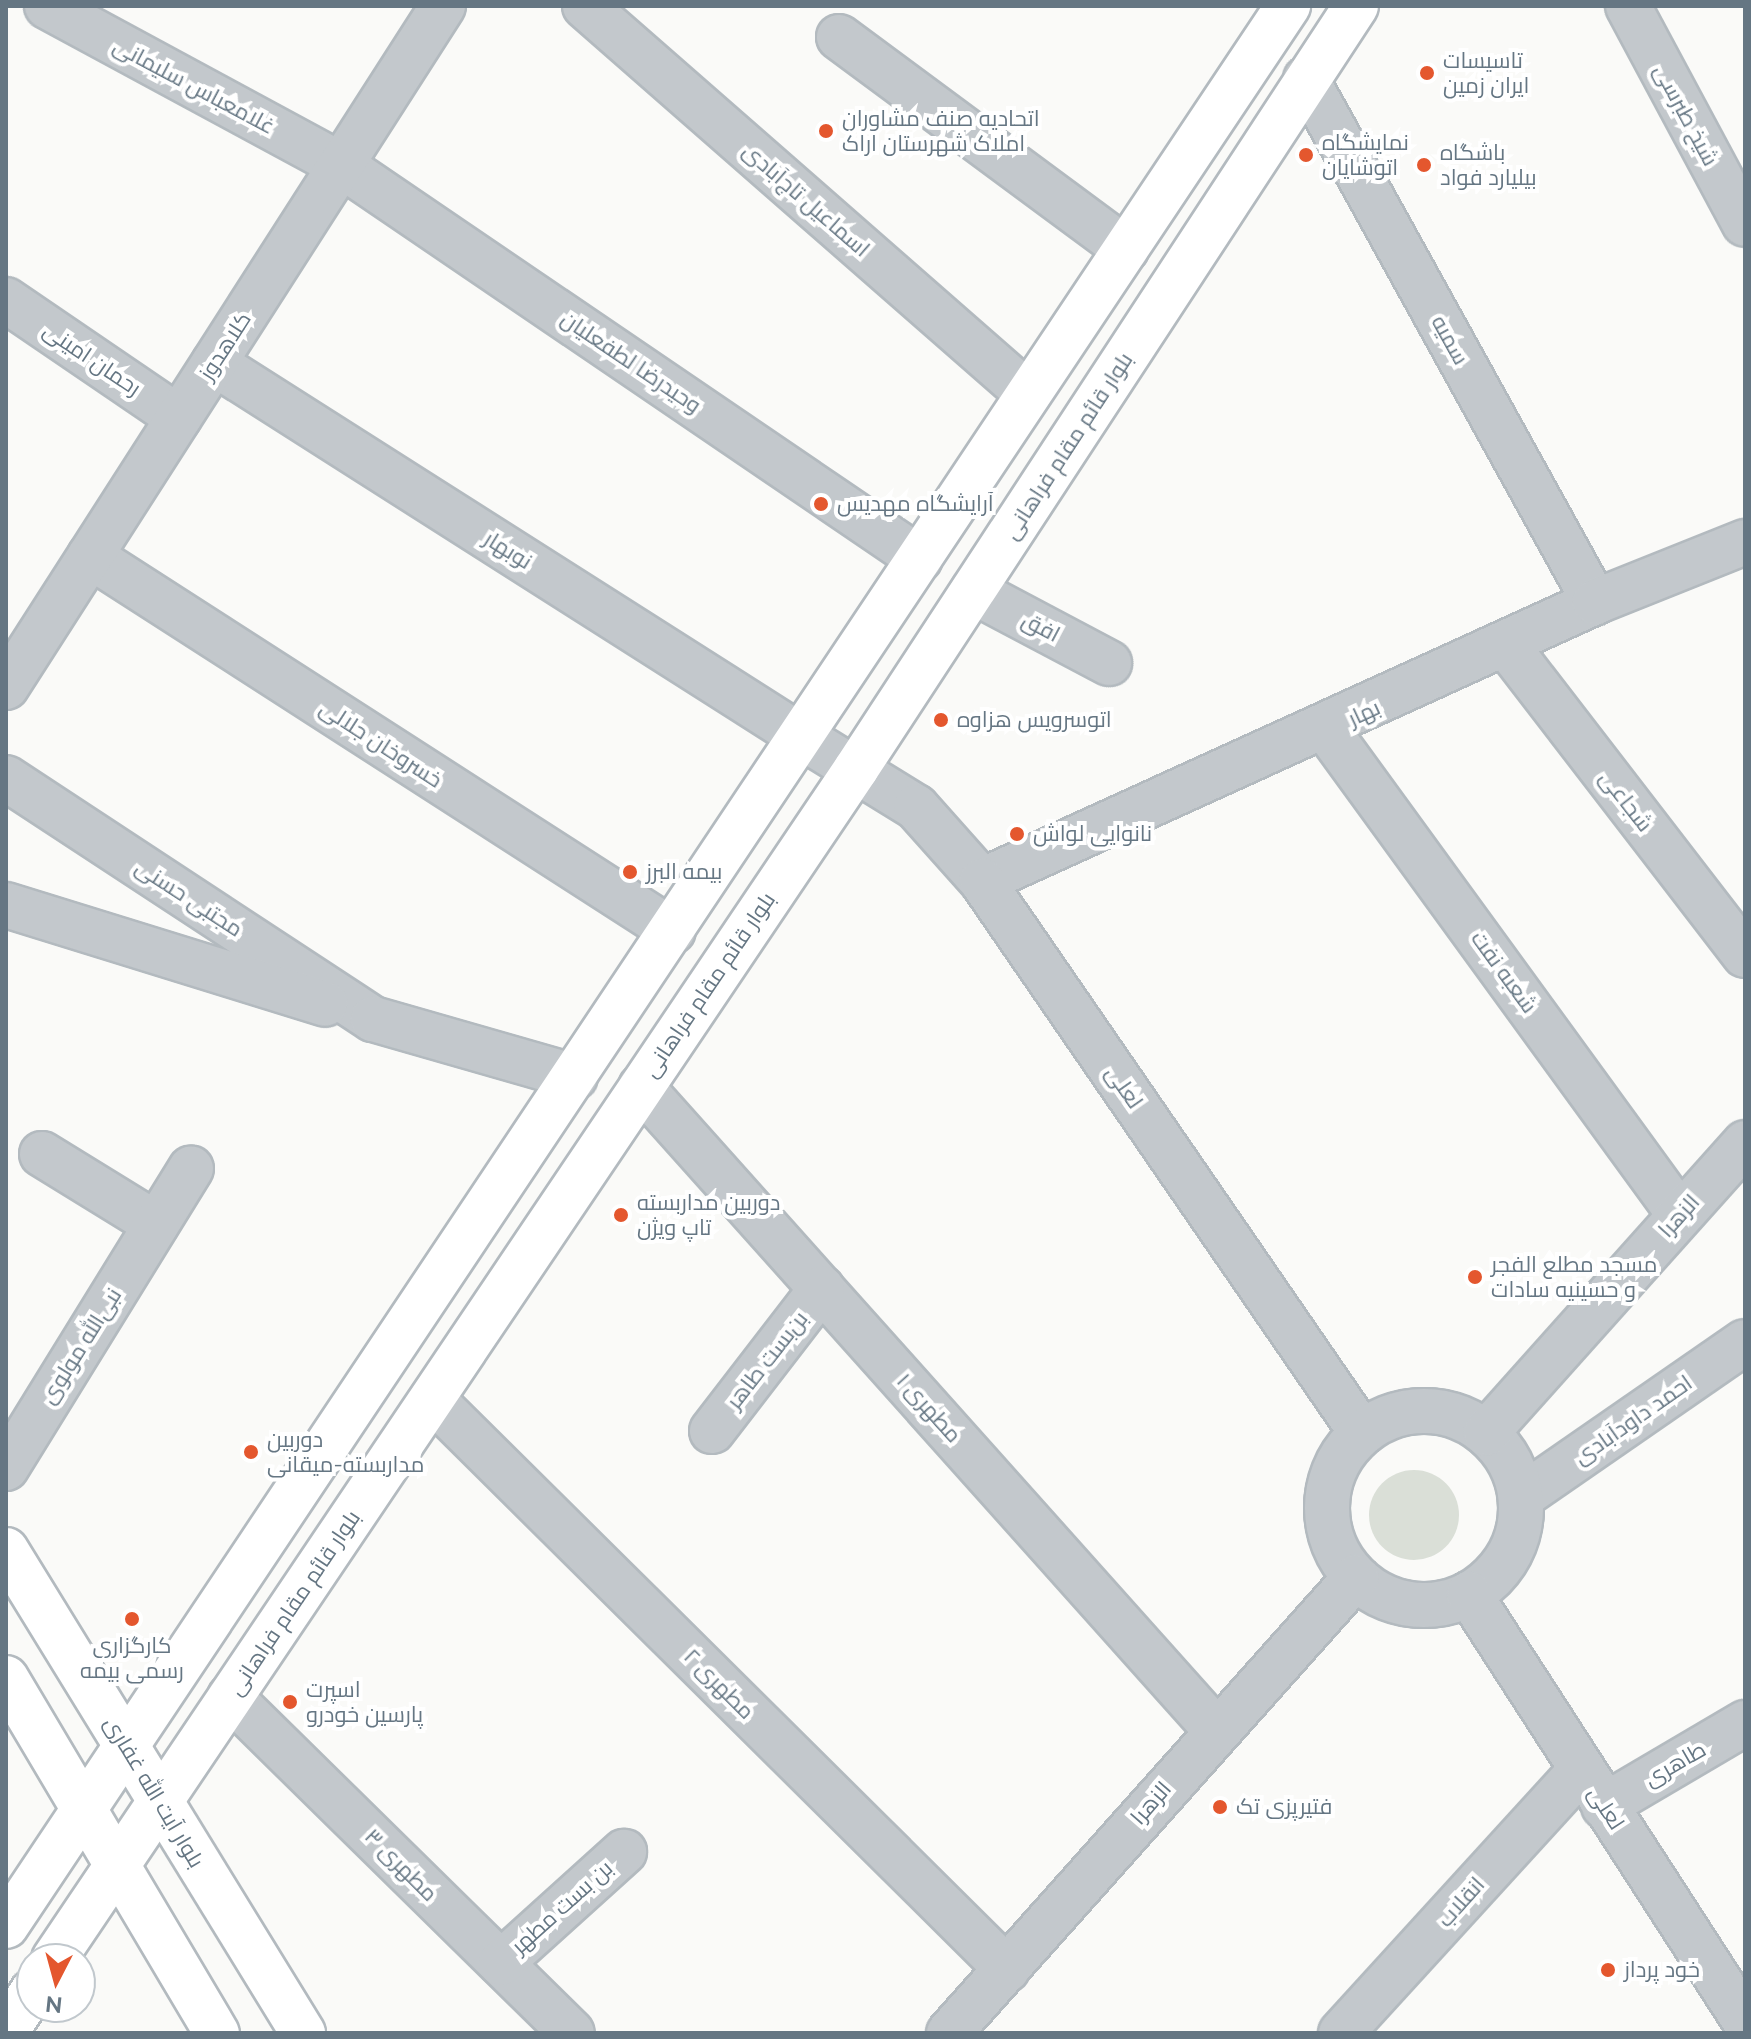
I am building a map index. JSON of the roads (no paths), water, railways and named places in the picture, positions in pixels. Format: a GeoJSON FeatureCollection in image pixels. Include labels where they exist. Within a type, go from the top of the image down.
{"type":"FeatureCollection","features":[{"type":"Feature","properties":{"kind":"main road"},"geometry":{"type":"LineString","coordinates":[[6,1926],[1288,6]]}},
{"type":"Feature","properties":{"kind":"main road","name":"بلوار قائم مقام فراهانی"},"geometry":{"type":"LineString","coordinates":[[65,1943],[856,769],[1356,6]]}},
{"type":"Feature","properties":{"kind":"main road","name":"بلوار آیت الله غفاری"},"geometry":{"type":"LineString","coordinates":[[6,1550],[303,2033]]}},
{"type":"Feature","properties":{"kind":"main road"},"geometry":{"type":"LineString","coordinates":[[6,1678],[114,1868],[217,2033]]}},
{"type":"Feature","properties":{"kind":"street","name":"غلامعباس سلیمانی"},"geometry":{"type":"LineString","coordinates":[[47,6],[92,17],[341,165]]}},
{"type":"Feature","properties":{"kind":"street","name":"کلاهدوز"},"geometry":{"type":"LineString","coordinates":[[6,687],[19,638],[90,556],[443,6]]}},
{"type":"Feature","properties":{"kind":"street","name":"اسماعیل تاج‌آبادی"},"geometry":{"type":"LineString","coordinates":[[585,6],[1028,394]]}},
{"type":"Feature","properties":{"kind":"street","name":"شیخ طبرسی"},"geometry":{"type":"LineString","coordinates":[[1628,6],[1745,224]]}},
{"type":"Feature","properties":{"kind":"street"},"geometry":{"type":"LineString","coordinates":[[839,37],[1126,249]]}},
{"type":"Feature","properties":{"kind":"street","name":"سمیه"},"geometry":{"type":"LineString","coordinates":[[1306,79],[1595,602]]}},
{"type":"Feature","properties":{"kind":"street","name":"وحیدرضا لطفعلیان"},"geometry":{"type":"LineString","coordinates":[[341,165],[920,559]]}},
{"type":"Feature","properties":{"kind":"street","name":"رحمان امینی"},"geometry":{"type":"LineString","coordinates":[[6,300],[179,418]]}},
{"type":"Feature","properties":{"kind":"street","name":"نوبهار"},"geometry":{"type":"LineString","coordinates":[[214,363],[856,769]]}},
{"type":"Feature","properties":{"kind":"street","name":"بهار"},"geometry":{"type":"LineString","coordinates":[[982,881],[1327,730],[1595,602],[1745,542]]}},
{"type":"Feature","properties":{"kind":"street","name":"خسروخان جلالی"},"geometry":{"type":"LineString","coordinates":[[90,556],[673,931]]}},
{"type":"Feature","properties":{"kind":"street","name":"افق"},"geometry":{"type":"LineString","coordinates":[[973,591],[1109,663]]}},
{"type":"Feature","properties":{"kind":"street","name":"شجاعی"},"geometry":{"type":"LineString","coordinates":[[1507,646],[1745,955]]}},
{"type":"Feature","properties":{"kind":"street","name":"شعبه نفت"},"geometry":{"type":"LineString","coordinates":[[1327,730],[1680,1215]]}},
{"type":"Feature","properties":{"kind":"street","name":"لعلی"},"geometry":{"type":"LineString","coordinates":[[856,769],[916,807],[982,881],[1362,1433]]}},
{"type":"Feature","properties":{"kind":"street","name":"مجتبی حسنی"},"geometry":{"type":"LineString","coordinates":[[6,778],[373,1019]]}},
{"type":"Feature","properties":{"kind":"street","name":"مجتبی حسنی"},"geometry":{"type":"LineString","coordinates":[[6,905],[373,1019],[575,1077]]}},
{"type":"Feature","properties":{"kind":"street","name":"مطهری ۱"},"geometry":{"type":"LineString","coordinates":[[641,1087],[1215,1729]]}},
{"type":"Feature","properties":{"kind":"street","name":"الزهرا"},"geometry":{"type":"LineString","coordinates":[[1486,1433],[1745,1143]]}},
{"type":"Feature","properties":{"kind":"street"},"geometry":{"type":"LineString","coordinates":[[42,1154],[156,1224]]}},
{"type":"Feature","properties":{"kind":"street","name":"نبی‌الله مولوی"},"geometry":{"type":"LineString","coordinates":[[6,1468],[191,1168]]}},
{"type":"Feature","properties":{"kind":"street","name":"بن‌بست طاهر"},"geometry":{"type":"LineString","coordinates":[[712,1431],[822,1288]]}},
{"type":"Feature","properties":{"kind":"street","name":"احمد داودآبادی"},"geometry":{"type":"LineString","coordinates":[[1521,1497],[1745,1342]]}},
{"type":"Feature","properties":{"kind":"street","name":"مطهری ۲"},"geometry":{"type":"LineString","coordinates":[[432,1399],[1007,1969]]}},
{"type":"Feature","properties":{"kind":"street"},"geometry":{"type":"LineString","coordinates":[[1434,1411],[1486,1433],[1510,1461],[1521,1497],[1510,1554],[1469,1594],[1422,1605],[1375,1593],[1356,1577],[1328,1531],[1326,1503],[1331,1476],[1362,1433],[1396,1414],[1434,1411]]}},
{"type":"Feature","properties":{"kind":"street","name":"الزهرا"},"geometry":{"type":"LineString","coordinates":[[949,2033],[1215,1729],[1356,1577]]}},
{"type":"Feature","properties":{"kind":"street","name":"لعلی"},"geometry":{"type":"LineString","coordinates":[[1469,1594],[1745,2021]]}},
{"type":"Feature","properties":{"kind":"street","name":"مطهری ۳"},"geometry":{"type":"LineString","coordinates":[[230,1697],[572,2033]]}},
{"type":"Feature","properties":{"kind":"street","name":"طاهری"},"geometry":{"type":"LineString","coordinates":[[1593,1788],[1745,1723]]}},
{"type":"Feature","properties":{"kind":"street","name":"انقلاب"},"geometry":{"type":"LineString","coordinates":[[1341,2033],[1593,1788]]}},
{"type":"Feature","properties":{"kind":"street","name":"بن بست مطهر"},"geometry":{"type":"LineString","coordinates":[[501,1963],[624,1852]]}},
{"type":"Feature","properties":{"kind":"place","name":"تاسیسات ایران زمین"},"geometry":{"type":"Point","coordinates":[1427,73]}},
{"type":"Feature","properties":{"kind":"place","name":"اتحادیه صنف مشاوران املاک شهرستان اراک"},"geometry":{"type":"Point","coordinates":[826,131]}},
{"type":"Feature","properties":{"kind":"place","name":"نمایشگاه اتوشایان"},"geometry":{"type":"Point","coordinates":[1306,155]}},
{"type":"Feature","properties":{"kind":"place","name":"باشگاه بیلیارد فواد"},"geometry":{"type":"Point","coordinates":[1424,165]}},
{"type":"Feature","properties":{"kind":"place","name":"آرایشگاه مهدیس"},"geometry":{"type":"Point","coordinates":[821,504]}},
{"type":"Feature","properties":{"kind":"place","name":"اتوسرویس هزاوه"},"geometry":{"type":"Point","coordinates":[941,720]}},
{"type":"Feature","properties":{"kind":"place","name":"نانوایی لواش"},"geometry":{"type":"Point","coordinates":[1017,834]}},
{"type":"Feature","properties":{"kind":"place","name":"بیمه البرز"},"geometry":{"type":"Point","coordinates":[630,872]}},
{"type":"Feature","properties":{"kind":"place","name":"دوربین مداربسته تاپ ویژن"},"geometry":{"type":"Point","coordinates":[621,1215]}},
{"type":"Feature","properties":{"kind":"place","name":"مسجد مطلع الفجر و حسینیه سادات"},"geometry":{"type":"Point","coordinates":[1475,1277]}},
{"type":"Feature","properties":{"kind":"place","name":"دوربین مداربسته-میقانی"},"geometry":{"type":"Point","coordinates":[251,1452]}},
{"type":"Feature","properties":{"kind":"place","name":"کارگزاری رسمی بیمه"},"geometry":{"type":"Point","coordinates":[132,1619]}},
{"type":"Feature","properties":{"kind":"place","name":"اسپرت پارسین خودرو"},"geometry":{"type":"Point","coordinates":[290,1702]}},
{"type":"Feature","properties":{"kind":"place","name":"فتیرپزی تک"},"geometry":{"type":"Point","coordinates":[1220,1807]}},
{"type":"Feature","properties":{"kind":"place","name":"خود پرداز"},"geometry":{"type":"Point","coordinates":[1608,1970]}}]}
